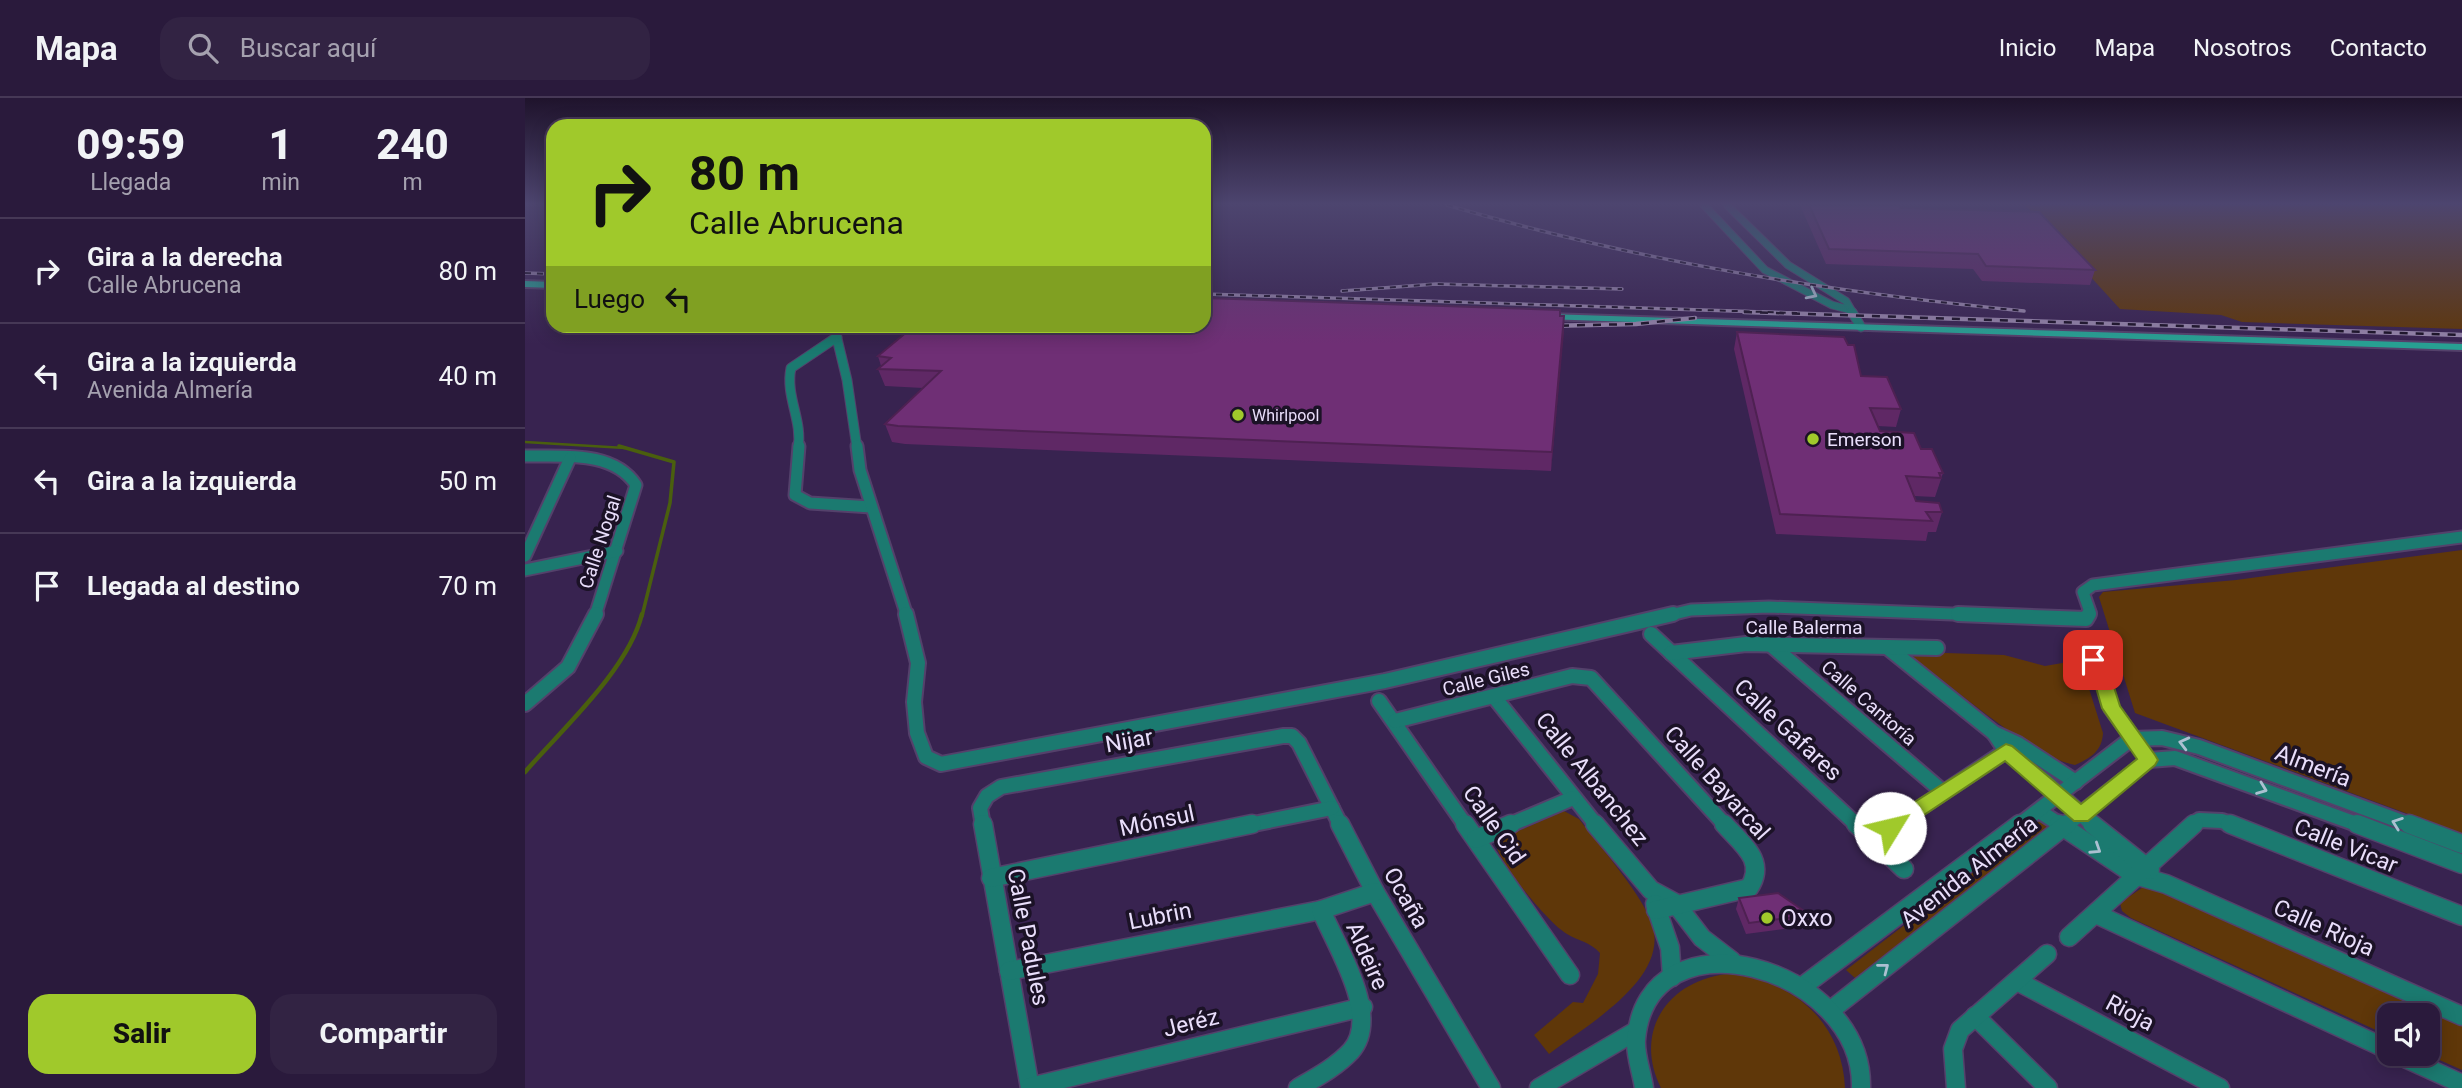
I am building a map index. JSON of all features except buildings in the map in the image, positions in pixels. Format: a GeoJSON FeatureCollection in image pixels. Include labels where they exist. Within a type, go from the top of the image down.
{"type":"FeatureCollection","features":[{"type":"Feature","properties":{"kind":"street"},"geometry":{"type":"LineString","coordinates":[[1747,251],[1765,270],[1832,304],[1851,310]]}},
{"type":"Feature","properties":{"kind":"street"},"geometry":{"type":"LineString","coordinates":[[1772,251],[1846,302],[1861,327]]}},
{"type":"Feature","properties":{"kind":"street"},"geometry":{"type":"LineString","coordinates":[[525,284],[546,285]]}},
{"type":"Feature","properties":{"kind":"street"},"geometry":{"type":"LineString","coordinates":[[1532,316],[2462,347]]}},
{"type":"Feature","properties":{"kind":"street"},"geometry":{"type":"LineString","coordinates":[[833,333],[791,368],[789,378],[795,416],[801,431],[794,478],[795,495],[810,503],[871,508]]}},
{"type":"Feature","properties":{"kind":"street"},"geometry":{"type":"LineString","coordinates":[[835,333],[847,380],[860,470],[914,641],[918,663],[914,702],[917,733],[926,757],[941,764],[1385,681],[1691,610],[1769,607],[2082,619],[2091,614],[2084,589],[2093,585],[2462,537]]}},
{"type":"Feature","properties":{"kind":"street","name":"Calle Nogal"},"geometry":{"type":"LineString","coordinates":[[525,456],[570,458],[614,465],[632,476],[635,494],[598,611],[568,667],[525,704]]}},
{"type":"Feature","properties":{"kind":"street"},"geometry":{"type":"LineString","coordinates":[[525,556],[570,458]]}},
{"type":"Feature","properties":{"kind":"street"},"geometry":{"type":"LineString","coordinates":[[525,570],[617,551]]}},
{"type":"Feature","properties":{"kind":"street","name":"Calle Gafares"},"geometry":{"type":"LineString","coordinates":[[1651,634],[1904,869]]}},
{"type":"Feature","properties":{"kind":"street","name":"Calle Balerma"},"geometry":{"type":"LineString","coordinates":[[1671,653],[1770,644],[1937,648]]}},
{"type":"Feature","properties":{"kind":"street","name":"Calle Cantoría"},"geometry":{"type":"LineString","coordinates":[[1770,644],[1942,790]]}},
{"type":"Feature","properties":{"kind":"street"},"geometry":{"type":"LineString","coordinates":[[1887,647],[2012,747],[2076,782]]}},
{"type":"Feature","properties":{"kind":"street"},"geometry":{"type":"LineString","coordinates":[[2080,653],[2098,665],[2111,708],[2139,738],[2149,760]]}},
{"type":"Feature","properties":{"kind":"street","name":"Calle Giles"},"geometry":{"type":"LineString","coordinates":[[1395,721],[1495,698],[1572,676],[1586,676]]}},
{"type":"Feature","properties":{"kind":"street","name":"Calle Bayarcal"},"geometry":{"type":"LineString","coordinates":[[1586,676],[1595,682],[1755,858],[1756,873],[1749,888],[1656,909]]}},
{"type":"Feature","properties":{"kind":"street","name":"Calle Albanchez"},"geometry":{"type":"LineString","coordinates":[[1495,698],[1573,798],[1651,890],[1675,903],[1702,938],[1733,961]]}},
{"type":"Feature","properties":{"kind":"street","name":"Calle Cid"},"geometry":{"type":"LineString","coordinates":[[1379,701],[1570,975]]}},
{"type":"Feature","properties":{"kind":"street","name":"Nijar"},"geometry":{"type":"LineString","coordinates":[[986,796],[1001,787],[1283,736]]}},
{"type":"Feature","properties":{"kind":"street","name":"Ocaña"},"geometry":{"type":"LineString","coordinates":[[1283,736],[1292,736],[1299,743],[1375,891],[1491,1088]]}},
{"type":"Feature","properties":{"kind":"street","name":"Avenida Almería"},"geometry":{"type":"LineString","coordinates":[[1803,986],[2059,794],[2139,738]]}},
{"type":"Feature","properties":{"kind":"street","name":"Almería"},"geometry":{"type":"LineString","coordinates":[[2139,738],[2199,747],[2389,820],[2462,844]]}},
{"type":"Feature","properties":{"kind":"street"},"geometry":{"type":"LineString","coordinates":[[1873,840],[1942,790],[2012,747]]}},
{"type":"Feature","properties":{"kind":"street","name":"Calle Rioja"},"geometry":{"type":"LineString","coordinates":[[2012,747],[2140,870]]}},
{"type":"Feature","properties":{"kind":"street","name":"Almería"},"geometry":{"type":"LineString","coordinates":[[2149,760],[2175,758],[2203,766],[2462,864]]}},
{"type":"Feature","properties":{"kind":"street","name":"Avenida Almería"},"geometry":{"type":"LineString","coordinates":[[1831,1010],[2149,760]]}},
{"type":"Feature","properties":{"kind":"street","name":"Calle Padules"},"geometry":{"type":"LineString","coordinates":[[986,796],[980,808],[1030,1088]]}},
{"type":"Feature","properties":{"kind":"street"},"geometry":{"type":"LineString","coordinates":[[1476,839],[1573,798]]}},
{"type":"Feature","properties":{"kind":"street","name":"Mónsul"},"geometry":{"type":"LineString","coordinates":[[991,878],[1332,808]]}},
{"type":"Feature","properties":{"kind":"street","name":"Calle Rioja"},"geometry":{"type":"LineString","coordinates":[[2039,811],[2063,828],[2166,884],[2462,1016]]}},
{"type":"Feature","properties":{"kind":"street"},"geometry":{"type":"LineString","coordinates":[[2069,937],[2140,870],[2199,820],[2212,819]]}},
{"type":"Feature","properties":{"kind":"street","name":"Calle Vicar"},"geometry":{"type":"LineString","coordinates":[[2212,819],[2462,916]]}},
{"type":"Feature","properties":{"kind":"street","name":"Calle Albanchez"},"geometry":{"type":"LineString","coordinates":[[1651,890],[1668,942],[1672,977]]}},
{"type":"Feature","properties":{"kind":"street","name":"Aldeire"},"geometry":{"type":"LineString","coordinates":[[1298,1088],[1328,1073],[1351,1053],[1364,1028],[1363,1007],[1321,910],[1375,891]]}},
{"type":"Feature","properties":{"kind":"street","name":"Lubrin"},"geometry":{"type":"LineString","coordinates":[[1009,971],[1321,910]]}},
{"type":"Feature","properties":{"kind":"street"},"geometry":{"type":"LineString","coordinates":[[2096,914],[2377,1044]]}},
{"type":"Feature","properties":{"kind":"street"},"geometry":{"type":"LineString","coordinates":[[1956,1088],[1954,1041],[1975,1016],[2047,954]]}},
{"type":"Feature","properties":{"kind":"street"},"geometry":{"type":"LineString","coordinates":[[1644,1088],[1636,1065],[1636,1031],[1649,1000],[1672,977],[1691,967],[1733,961],[1780,973],[1803,986],[1831,1010],[1852,1044],[1861,1088]]}},
{"type":"Feature","properties":{"kind":"street","name":"Rioja"},"geometry":{"type":"LineString","coordinates":[[2017,981],[2220,1088]]}},
{"type":"Feature","properties":{"kind":"street","name":"Jeréz"},"geometry":{"type":"LineString","coordinates":[[1030,1088],[1363,1007]]}},
{"type":"Feature","properties":{"kind":"street"},"geometry":{"type":"LineString","coordinates":[[1975,1016],[2048,1088]]}},
{"type":"Feature","properties":{"kind":"street"},"geometry":{"type":"LineString","coordinates":[[1539,1088],[1636,1031]]}},
{"type":"Feature","properties":{"kind":"street"},"geometry":{"type":"LineString","coordinates":[[2422,1066],[2462,1084]]}},
{"type":"Feature","properties":{"kind":"shaded area"},"geometry":{"type":"Polygon","coordinates":[[[2067,251],[2462,251],[2462,329],[2242,322],[2221,315],[2120,309],[2067,251]]]}},
{"type":"Feature","properties":{"kind":"shaded area"},"geometry":{"type":"Polygon","coordinates":[[[2462,550],[2462,834],[2135,713],[2099,597],[2103,592],[2236,580],[2462,550]]]}},
{"type":"Feature","properties":{"kind":"shaded area"},"geometry":{"type":"Polygon","coordinates":[[[1912,654],[2004,655],[2045,666],[2080,660],[2103,733],[2098,749],[2091,757],[2075,765],[2037,749],[1971,703],[1915,659],[1912,654]]]}},
{"type":"Feature","properties":{"kind":"shaded area"},"geometry":{"type":"Polygon","coordinates":[[[1564,811],[1579,819],[1632,887],[1649,915],[1654,947],[1648,966],[1636,984],[1601,1016],[1549,1054],[1534,1035],[1573,1002],[1583,1003],[1598,974],[1600,953],[1567,934],[1549,919],[1515,879],[1496,845],[1502,838],[1564,811]]]}},
{"type":"Feature","properties":{"kind":"shaded area"},"geometry":{"type":"Polygon","coordinates":[[[2042,819],[2051,826],[1855,978],[1846,970],[2042,819]]]}},
{"type":"Feature","properties":{"kind":"shaded area"},"geometry":{"type":"Polygon","coordinates":[[[2146,885],[2416,1003],[2377,1003],[2377,1031],[2131,918],[2122,911],[2120,903],[2146,885]]]}},
{"type":"Feature","properties":{"kind":"shaded area"},"geometry":{"type":"Polygon","coordinates":[[[1727,974],[1772,984],[1809,1007],[1834,1042],[1842,1064],[1845,1088],[1661,1088],[1653,1067],[1651,1048],[1654,1029],[1661,1013],[1672,998],[1687,987],[1727,974]]]}},
{"type":"Feature","properties":{"kind":"shaded area"},"geometry":{"type":"Polygon","coordinates":[[[2440,1013],[2462,1023],[2462,1070],[2440,1060],[2440,1013]]]}},
{"type":"Feature","properties":{"kind":"waterway"},"geometry":{"type":"LineString","coordinates":[[525,442],[625,448]]}},
{"type":"Feature","properties":{"kind":"waterway"},"geometry":{"type":"LineString","coordinates":[[619,446],[674,462],[670,503],[642,616]]}},
{"type":"Feature","properties":{"kind":"waterway"},"geometry":{"type":"LineString","coordinates":[[525,772],[609,677],[635,635],[642,614]]}},
{"type":"Feature","properties":{"kind":"railway"},"geometry":{"type":"LineString","coordinates":[[1628,251],[1805,284],[2024,311]]}},
{"type":"Feature","properties":{"kind":"railway"},"geometry":{"type":"LineString","coordinates":[[525,273],[546,274]]}},
{"type":"Feature","properties":{"kind":"railway"},"geometry":{"type":"LineString","coordinates":[[1342,291],[1436,284],[1622,289]]}},
{"type":"Feature","properties":{"kind":"railway"},"geometry":{"type":"LineString","coordinates":[[1211,294],[1797,313]]}},
{"type":"Feature","properties":{"kind":"railway"},"geometry":{"type":"LineString","coordinates":[[1744,312],[2462,335]]}},
{"type":"Feature","properties":{"kind":"railway"},"geometry":{"type":"LineString","coordinates":[[1545,326],[1636,324],[1695,318]]}},
{"type":"Feature","properties":{"kind":"place","name":"Whirlpool"},"geometry":{"type":"Point","coordinates":[1238,415]}},
{"type":"Feature","properties":{"kind":"place","name":"Emerson"},"geometry":{"type":"Point","coordinates":[1813,439]}},
{"type":"Feature","properties":{"kind":"place","name":"Oxxo"},"geometry":{"type":"Point","coordinates":[1767,918]}},
{"type":"Feature","properties":{"kind":"route"},"geometry":{"type":"LineString","coordinates":[[1890,828],[1942,790],[2006,751],[2032,770],[2081,815],[2149,760],[2131,739],[2111,708],[2098,665],[2093,660]]}}]}
